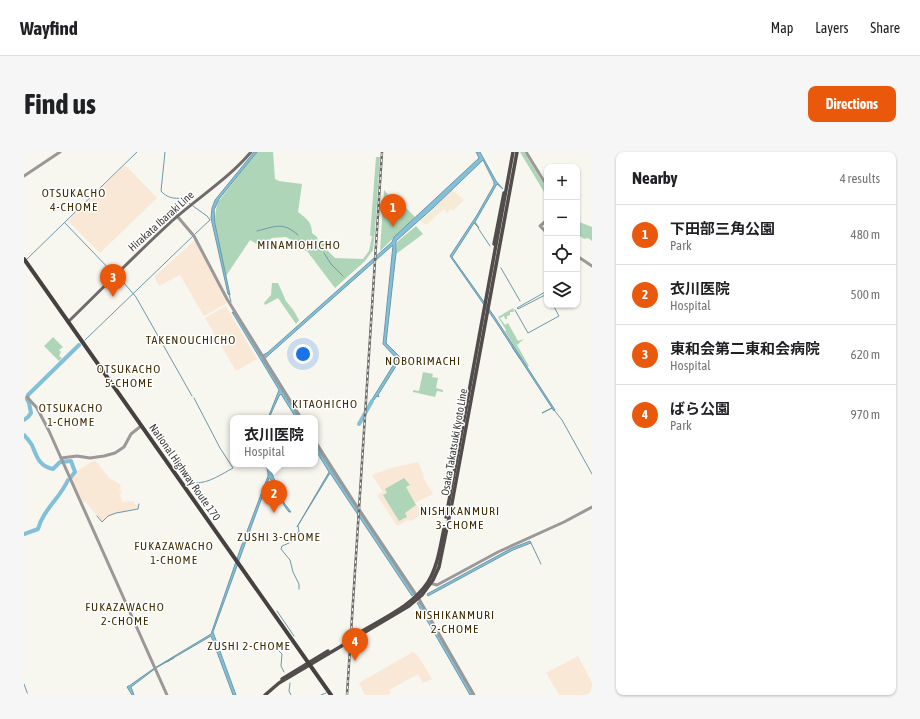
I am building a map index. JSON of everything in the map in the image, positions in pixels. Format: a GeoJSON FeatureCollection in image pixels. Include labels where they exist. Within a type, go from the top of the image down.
{"type":"FeatureCollection","features":[{"type":"Feature","properties":{"kind":"highway","name":"National Highway Route 170"},"geometry":{"type":"LineString","coordinates":[[24,260],[331,695]]}},
{"type":"Feature","properties":{"kind":"main road","name":"Hirakata Ibaraki Line"},"geometry":{"type":"LineString","coordinates":[[68,322],[177,216],[228,176],[251,152]]}},
{"type":"Feature","properties":{"kind":"main road","name":"Osaka Takatsuki Kyoto Line"},"geometry":{"type":"LineString","coordinates":[[511,178],[513,152]]}},
{"type":"Feature","properties":{"kind":"main road","name":"Osaka Takatsuki Kyoto Line"},"geometry":{"type":"LineString","coordinates":[[265,695],[309,664],[416,598],[429,583],[439,567],[517,152]]}},
{"type":"Feature","properties":{"kind":"main road"},"geometry":{"type":"LineString","coordinates":[[488,282],[501,207],[511,178]]}},
{"type":"Feature","properties":{"kind":"main road"},"geometry":{"type":"LineString","coordinates":[[494,289],[509,208],[511,178]]}},
{"type":"Feature","properties":{"kind":"main road","name":"Osaka Takatsuki Kyoto Line"},"geometry":{"type":"LineString","coordinates":[[262,695],[279,681],[309,664]]}},
{"type":"Feature","properties":{"kind":"street"},"geometry":{"type":"LineString","coordinates":[[24,176],[60,152]]}},
{"type":"Feature","properties":{"kind":"street"},"geometry":{"type":"LineString","coordinates":[[526,152],[544,181]]}},
{"type":"Feature","properties":{"kind":"street"},"geometry":{"type":"LineString","coordinates":[[177,216],[194,236],[227,299],[299,415]]}},
{"type":"Feature","properties":{"kind":"street"},"geometry":{"type":"LineString","coordinates":[[544,222],[540,226],[544,231]]}},
{"type":"Feature","properties":{"kind":"street"},"geometry":{"type":"LineString","coordinates":[[580,258],[592,266]]}},
{"type":"Feature","properties":{"kind":"street"},"geometry":{"type":"LineString","coordinates":[[27,397],[40,412],[167,695]]}},
{"type":"Feature","properties":{"kind":"street"},"geometry":{"type":"LineString","coordinates":[[61,458],[77,456],[90,458],[115,453],[124,447],[131,434],[141,426]]}},
{"type":"Feature","properties":{"kind":"street"},"geometry":{"type":"LineString","coordinates":[[318,446],[416,598],[474,695]]}},
{"type":"Feature","properties":{"kind":"street"},"geometry":{"type":"LineString","coordinates":[[429,583],[437,585],[498,552],[564,522],[592,507]]}},
{"type":"Feature","properties":{"kind":"shaded area"},"geometry":{"type":"Polygon","coordinates":[[[124,166],[127,167],[157,198],[100,253],[68,221],[124,166]]]}},
{"type":"Feature","properties":{"kind":"shaded area"},"geometry":{"type":"Polygon","coordinates":[[[452,190],[464,200],[453,211],[451,209],[447,213],[444,209],[426,225],[420,220],[452,190]]]}},
{"type":"Feature","properties":{"kind":"shaded area"},"geometry":{"type":"Polygon","coordinates":[[[195,240],[227,303],[204,316],[180,275],[159,286],[154,277],[195,240]]]}},
{"type":"Feature","properties":{"kind":"shaded area"},"geometry":{"type":"Polygon","coordinates":[[[226,306],[257,359],[236,371],[205,318],[226,306]]]}},
{"type":"Feature","properties":{"kind":"shaded area"},"geometry":{"type":"Polygon","coordinates":[[[95,460],[109,478],[121,485],[119,490],[122,491],[120,494],[122,502],[135,501],[134,504],[138,505],[138,509],[108,516],[102,522],[85,501],[83,503],[72,479],[77,471],[95,460]]]}},
{"type":"Feature","properties":{"kind":"shaded area"},"geometry":{"type":"Polygon","coordinates":[[[418,462],[424,476],[423,477],[433,494],[415,503],[423,513],[413,520],[406,521],[397,526],[377,495],[383,492],[372,475],[391,468],[418,462]]]}},
{"type":"Feature","properties":{"kind":"shaded area"},"geometry":{"type":"Polygon","coordinates":[[[413,652],[418,656],[432,679],[423,683],[418,674],[389,690],[391,693],[388,695],[365,695],[359,683],[413,652]]]}},
{"type":"Feature","properties":{"kind":"shaded area"},"geometry":{"type":"Polygon","coordinates":[[[578,656],[592,683],[592,695],[559,695],[546,673],[578,656]]]}},
{"type":"Feature","properties":{"kind":"green space"},"geometry":{"type":"Polygon","coordinates":[[[257,152],[273,152],[275,179],[279,181],[302,184],[298,212],[310,223],[312,233],[317,237],[318,242],[325,242],[325,248],[335,258],[363,259],[369,251],[372,236],[370,236],[376,157],[380,157],[373,250],[365,261],[335,288],[307,251],[298,248],[293,241],[286,237],[272,238],[260,246],[250,240],[226,276],[217,239],[215,220],[218,202],[257,152]]]}},
{"type":"Feature","properties":{"kind":"green space"},"geometry":{"type":"Polygon","coordinates":[[[520,152],[524,152],[544,184],[544,192],[520,152]]]}},
{"type":"Feature","properties":{"kind":"green space"},"geometry":{"type":"Polygon","coordinates":[[[384,190],[390,197],[395,197],[415,217],[380,251],[384,190]]]}},
{"type":"Feature","properties":{"kind":"green space"},"geometry":{"type":"Polygon","coordinates":[[[580,222],[592,227],[592,241],[588,238],[584,239],[580,236],[580,222]]]}},
{"type":"Feature","properties":{"kind":"green space"},"geometry":{"type":"Polygon","coordinates":[[[416,226],[423,234],[396,254],[397,242],[416,226]]]}},
{"type":"Feature","properties":{"kind":"green space"},"geometry":{"type":"Polygon","coordinates":[[[272,283],[278,283],[286,301],[299,320],[296,324],[278,298],[265,305],[264,303],[271,295],[272,283]]]}},
{"type":"Feature","properties":{"kind":"green space"},"geometry":{"type":"Polygon","coordinates":[[[513,308],[514,312],[510,312],[507,319],[505,319],[504,316],[500,318],[505,325],[508,323],[518,341],[524,339],[517,345],[529,366],[527,367],[498,317],[513,308]]]}},
{"type":"Feature","properties":{"kind":"green space"},"geometry":{"type":"Polygon","coordinates":[[[53,337],[63,347],[59,350],[61,352],[59,356],[62,358],[59,361],[44,346],[53,337]]]}},
{"type":"Feature","properties":{"kind":"green space"},"geometry":{"type":"Polygon","coordinates":[[[423,372],[433,374],[432,377],[438,378],[436,388],[443,390],[443,392],[437,391],[435,397],[413,392],[413,390],[419,391],[423,372]]]}},
{"type":"Feature","properties":{"kind":"green space"},"geometry":{"type":"Polygon","coordinates":[[[404,478],[410,485],[406,487],[416,505],[405,513],[407,517],[399,521],[383,495],[387,493],[385,489],[404,478]]]}},
{"type":"Feature","properties":{"kind":"water"},"geometry":{"type":"Polygon","coordinates":[[[254,152],[257,152],[219,199],[214,210],[215,224],[230,295],[228,294],[211,218],[212,208],[215,200],[254,152]]]}},
{"type":"Feature","properties":{"kind":"water"},"geometry":{"type":"Polygon","coordinates":[[[476,152],[480,152],[496,181],[503,189],[497,184],[475,222],[479,228],[474,223],[452,257],[494,316],[555,410],[554,411],[496,322],[450,256],[477,215],[494,185],[494,182],[483,160],[396,241],[386,343],[401,358],[378,395],[379,397],[377,396],[370,405],[397,359],[383,344],[393,245],[263,360],[297,415],[294,415],[281,394],[269,415],[279,390],[232,312],[235,313],[261,356],[267,353],[392,242],[394,237],[479,158],[476,152]]]}},
{"type":"Feature","properties":{"kind":"water"},"geometry":{"type":"Polygon","coordinates":[[[318,449],[414,594],[412,596],[330,473],[297,527],[329,472],[318,454],[318,449]]]}},
{"type":"Feature","properties":{"kind":"water"},"geometry":{"type":"Polygon","coordinates":[[[267,467],[269,467],[284,503],[291,512],[289,512],[283,504],[275,485],[269,478],[213,632],[236,695],[233,695],[211,636],[156,668],[131,687],[134,695],[132,695],[127,687],[128,686],[153,669],[211,634],[268,473],[267,467]]]}},
{"type":"Feature","properties":{"kind":"water"},"geometry":{"type":"Polygon","coordinates":[[[530,541],[531,543],[513,550],[428,596],[427,594],[512,548],[530,541]]]}},
{"type":"Feature","properties":{"kind":"water"},"geometry":{"type":"Polygon","coordinates":[[[419,602],[473,695],[470,695],[417,603],[419,602]]]}},
{"type":"Feature","properties":{"kind":"waterway"},"geometry":{"type":"LineString","coordinates":[[26,260],[137,152]]}},
{"type":"Feature","properties":{"kind":"waterway"},"geometry":{"type":"LineString","coordinates":[[165,152],[161,191],[171,198],[183,198],[190,204]]}},
{"type":"Feature","properties":{"kind":"waterway"},"geometry":{"type":"LineString","coordinates":[[193,206],[210,220],[195,234]]}},
{"type":"Feature","properties":{"kind":"waterway"},"geometry":{"type":"LineString","coordinates":[[65,223],[114,274]]}},
{"type":"Feature","properties":{"kind":"waterway"},"geometry":{"type":"LineString","coordinates":[[257,231],[278,226],[288,228],[298,235]]}},
{"type":"Feature","properties":{"kind":"waterway"},"geometry":{"type":"LineString","coordinates":[[478,228],[490,246]]}},
{"type":"Feature","properties":{"kind":"waterway"},"geometry":{"type":"LineString","coordinates":[[85,340],[193,236]]}},
{"type":"Feature","properties":{"kind":"waterway"},"geometry":{"type":"LineString","coordinates":[[307,240],[313,242],[318,249]]}},
{"type":"Feature","properties":{"kind":"waterway"},"geometry":{"type":"LineString","coordinates":[[324,253],[331,264],[343,276]]}},
{"type":"Feature","properties":{"kind":"waterway"},"geometry":{"type":"LineString","coordinates":[[501,268],[520,301]]}},
{"type":"Feature","properties":{"kind":"waterway"},"geometry":{"type":"LineString","coordinates":[[118,276],[136,297],[192,396]]}},
{"type":"Feature","properties":{"kind":"waterway"},"geometry":{"type":"LineString","coordinates":[[544,293],[517,308],[518,309],[544,296]]}},
{"type":"Feature","properties":{"kind":"waterway"},"geometry":{"type":"LineString","coordinates":[[229,294],[231,302]]}},
{"type":"Feature","properties":{"kind":"waterway"},"geometry":{"type":"LineString","coordinates":[[515,310],[528,333],[559,316],[555,308]]}},
{"type":"Feature","properties":{"kind":"waterway"},"geometry":{"type":"LineString","coordinates":[[24,420],[31,413],[27,399],[28,395],[79,345]]}},
{"type":"Feature","properties":{"kind":"waterway"},"geometry":{"type":"LineString","coordinates":[[512,347],[520,359]]}},
{"type":"Feature","properties":{"kind":"waterway"},"geometry":{"type":"LineString","coordinates":[[194,398],[220,448],[230,463]]}},
{"type":"Feature","properties":{"kind":"waterway"},"geometry":{"type":"LineString","coordinates":[[359,424],[372,401]]}},
{"type":"Feature","properties":{"kind":"waterway"},"geometry":{"type":"LineString","coordinates":[[554,410],[562,420],[592,474]]}},
{"type":"Feature","properties":{"kind":"waterway"},"geometry":{"type":"LineString","coordinates":[[24,435],[32,445],[39,460],[48,468],[53,469],[60,462],[71,461],[75,472],[71,477]]}},
{"type":"Feature","properties":{"kind":"waterway"},"geometry":{"type":"LineString","coordinates":[[196,483],[211,480],[232,467]]}},
{"type":"Feature","properties":{"kind":"waterway"},"geometry":{"type":"LineString","coordinates":[[24,534],[38,529],[40,522],[61,493],[68,480]]}},
{"type":"Feature","properties":{"kind":"waterway"},"geometry":{"type":"LineString","coordinates":[[97,516],[102,522],[108,516],[116,513],[138,509],[139,504]]}},
{"type":"Feature","properties":{"kind":"waterway"},"geometry":{"type":"LineString","coordinates":[[292,542],[299,531],[298,526]]}},
{"type":"Feature","properties":{"kind":"waterway"},"geometry":{"type":"LineString","coordinates":[[289,543],[282,546],[281,549],[290,560],[293,572],[299,584],[299,589]]}},
{"type":"Feature","properties":{"kind":"waterway"},"geometry":{"type":"LineString","coordinates":[[531,543],[541,564]]}},
{"type":"Feature","properties":{"kind":"waterway"},"geometry":{"type":"LineString","coordinates":[[277,611],[294,636]]}},
{"type":"Feature","properties":{"kind":"waterway"},"geometry":{"type":"LineString","coordinates":[[284,672],[281,666],[282,654],[274,646],[275,644],[290,642]]}},
{"type":"Feature","properties":{"kind":"waterway"},"geometry":{"type":"LineString","coordinates":[[167,662],[174,658]]}},
{"type":"Feature","properties":{"kind":"waterway"},"geometry":{"type":"LineString","coordinates":[[290,683],[289,691],[291,695]]}},
{"type":"Feature","properties":{"kind":"waterway"},"geometry":{"type":"LineString","coordinates":[[24,684],[28,695]]}},
{"type":"Feature","properties":{"kind":"waterway"},"geometry":{"type":"LineString","coordinates":[[321,695],[326,693]]}},
{"type":"Feature","properties":{"kind":"railway"},"geometry":{"type":"LineString","coordinates":[[347,695],[382,152]]}},
{"type":"Feature","properties":{"kind":"place","name":"下田部三角公園"},"geometry":{"type":"Point","coordinates":[393,227]}},
{"type":"Feature","properties":{"kind":"place","name":"東和会第二東和会病院"},"geometry":{"type":"Point","coordinates":[113,297]}},
{"type":"Feature","properties":{"kind":"place","name":"衣川医院"},"geometry":{"type":"Point","coordinates":[274,513]}},
{"type":"Feature","properties":{"kind":"place","name":"ばら公園"},"geometry":{"type":"Point","coordinates":[355,661]}},
{"type":"Feature","properties":{"kind":"district","name":"OTSUKACHO 4-CHOME"},"geometry":{"type":"Point","coordinates":[74,200]}},
{"type":"Feature","properties":{"kind":"district","name":"MINAMIOHICHO"},"geometry":{"type":"Point","coordinates":[299,245]}},
{"type":"Feature","properties":{"kind":"district","name":"TAKENOUCHICHO"},"geometry":{"type":"Point","coordinates":[191,340]}},
{"type":"Feature","properties":{"kind":"district","name":"NOBORIMACHI"},"geometry":{"type":"Point","coordinates":[423,361]}},
{"type":"Feature","properties":{"kind":"district","name":"OTSUKACHO 5-CHOME"},"geometry":{"type":"Point","coordinates":[129,376]}},
{"type":"Feature","properties":{"kind":"district","name":"KITAOHICHO"},"geometry":{"type":"Point","coordinates":[325,404]}},
{"type":"Feature","properties":{"kind":"district","name":"OTSUKACHO 1-CHOME"},"geometry":{"type":"Point","coordinates":[71,415]}},
{"type":"Feature","properties":{"kind":"district","name":"NISHIKANMURI 3-CHOME"},"geometry":{"type":"Point","coordinates":[460,518]}},
{"type":"Feature","properties":{"kind":"district","name":"ZUSHI 3-CHOME"},"geometry":{"type":"Point","coordinates":[279,537]}},
{"type":"Feature","properties":{"kind":"district","name":"FUKAZAWACHO 1-CHOME"},"geometry":{"type":"Point","coordinates":[174,553]}},
{"type":"Feature","properties":{"kind":"district","name":"FUKAZAWACHO 2-CHOME"},"geometry":{"type":"Point","coordinates":[125,614]}},
{"type":"Feature","properties":{"kind":"district","name":"NISHIKANMURI 2-CHOME"},"geometry":{"type":"Point","coordinates":[455,622]}},
{"type":"Feature","properties":{"kind":"district","name":"ZUSHI 2-CHOME"},"geometry":{"type":"Point","coordinates":[249,646]}}]}
